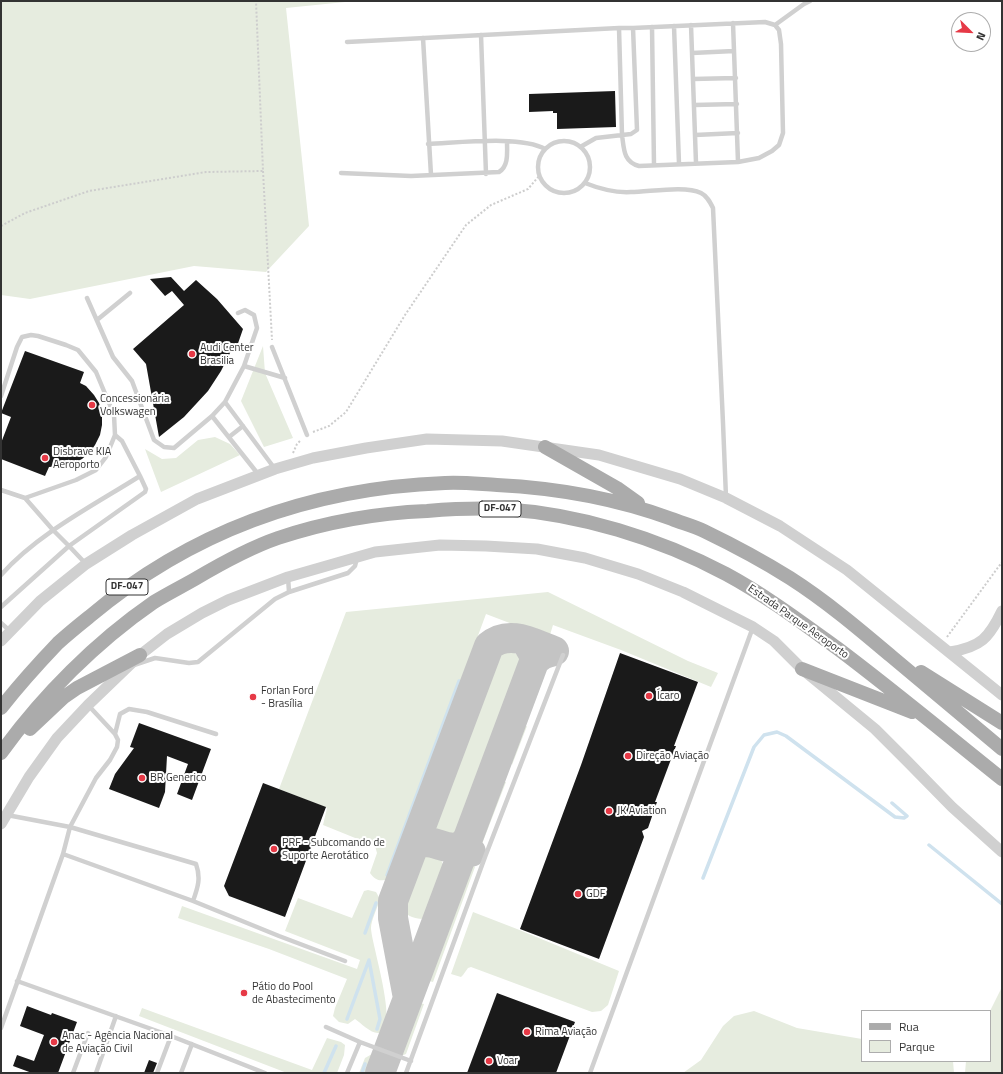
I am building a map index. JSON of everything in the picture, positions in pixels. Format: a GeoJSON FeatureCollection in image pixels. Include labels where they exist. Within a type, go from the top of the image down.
{"type":"FeatureCollection","features":[{"type":"Feature","properties":{"kind":"main road"},"geometry":{"type":"LineString","coordinates":[[545,447],[617,488],[652,512]]}},
{"type":"Feature","properties":{"kind":"main road","name":"DF-047"},"geometry":{"type":"LineString","coordinates":[[1,708],[24,679],[60,641],[111,598],[143,576],[178,555],[224,531],[273,513],[336,495],[396,486],[448,483],[523,486],[580,493],[625,503],[702,530],[742,550],[791,578],[837,612],[1002,749]]}},
{"type":"Feature","properties":{"kind":"main road","name":"Estrada Parque Aeroporto"},"geometry":{"type":"LineString","coordinates":[[1,753],[19,728],[80,662],[155,602],[232,557],[278,538],[328,524],[365,517],[450,509],[502,509],[551,515],[595,524],[644,538],[682,553],[726,574],[764,596],[838,649],[1002,779]]}},
{"type":"Feature","properties":{"kind":"main road"},"geometry":{"type":"LineString","coordinates":[[876,644],[1002,723]]}},
{"type":"Feature","properties":{"kind":"main road"},"geometry":{"type":"LineString","coordinates":[[1,757],[64,697],[83,685],[140,655]]}},
{"type":"Feature","properties":{"kind":"main road"},"geometry":{"type":"LineString","coordinates":[[802,669],[925,717]]}},
{"type":"Feature","properties":{"kind":"street"},"geometry":{"type":"LineString","coordinates":[[1,641],[40,601],[86,564],[132,535],[197,499],[258,475],[313,458],[427,439],[502,441],[599,455],[680,479],[726,498],[780,526],[847,570],[1002,695]]}},
{"type":"Feature","properties":{"kind":"street"},"geometry":{"type":"LineString","coordinates":[[3,819],[29,777],[57,738],[88,704],[140,655],[167,634],[202,613],[241,595],[288,577],[375,552],[440,545],[486,546],[536,549],[584,558],[638,574],[683,592],[753,627],[774,641],[802,669],[875,729],[952,807],[1002,852]]}},
{"type":"Feature","properties":{"kind":"street"},"geometry":{"type":"LineString","coordinates":[[950,652],[971,648],[984,640],[992,630],[1002,612]]}},
{"type":"Feature","properties":{"kind":"lane"},"geometry":{"type":"LineString","coordinates":[[775,25],[810,1]]}},
{"type":"Feature","properties":{"kind":"lane"},"geometry":{"type":"LineString","coordinates":[[347,42],[619,28],[765,22],[775,25],[779,30],[781,44],[783,133],[779,145],[772,151],[759,158],[738,162],[639,166],[630,162],[626,158],[624,152],[622,135],[619,28]]}},
{"type":"Feature","properties":{"kind":"lane"},"geometry":{"type":"LineString","coordinates":[[733,23],[738,162]]}},
{"type":"Feature","properties":{"kind":"lane"},"geometry":{"type":"LineString","coordinates":[[691,25],[696,163]]}},
{"type":"Feature","properties":{"kind":"lane"},"geometry":{"type":"LineString","coordinates":[[674,26],[679,164]]}},
{"type":"Feature","properties":{"kind":"lane"},"geometry":{"type":"LineString","coordinates":[[652,27],[654,165]]}},
{"type":"Feature","properties":{"kind":"lane"},"geometry":{"type":"LineString","coordinates":[[582,146],[596,138],[634,133],[637,130],[634,28]]}},
{"type":"Feature","properties":{"kind":"lane"},"geometry":{"type":"LineString","coordinates":[[481,35],[486,174]]}},
{"type":"Feature","properties":{"kind":"lane"},"geometry":{"type":"LineString","coordinates":[[423,38],[431,175]]}},
{"type":"Feature","properties":{"kind":"lane"},"geometry":{"type":"LineString","coordinates":[[692,53],[734,51]]}},
{"type":"Feature","properties":{"kind":"lane"},"geometry":{"type":"LineString","coordinates":[[693,80],[736,78]]}},
{"type":"Feature","properties":{"kind":"lane"},"geometry":{"type":"LineString","coordinates":[[694,105],[737,104]]}},
{"type":"Feature","properties":{"kind":"lane"},"geometry":{"type":"LineString","coordinates":[[695,135],[738,133]]}},
{"type":"Feature","properties":{"kind":"lane"},"geometry":{"type":"LineString","coordinates":[[567,140],[582,146],[587,152],[591,168],[586,183],[570,193],[560,193],[551,190],[544,184],[539,176],[538,166],[540,157],[545,149],[558,141],[567,140]]}},
{"type":"Feature","properties":{"kind":"lane"},"geometry":{"type":"LineString","coordinates":[[428,144],[486,141],[532,143],[545,149]]}},
{"type":"Feature","properties":{"kind":"lane"},"geometry":{"type":"LineString","coordinates":[[341,173],[411,176],[486,174],[499,172],[504,169],[507,142]]}},
{"type":"Feature","properties":{"kind":"lane"},"geometry":{"type":"LineString","coordinates":[[586,183],[598,189],[609,191],[629,192],[684,189],[696,191],[703,194],[712,208],[726,498]]}},
{"type":"Feature","properties":{"kind":"lane"},"geometry":{"type":"LineString","coordinates":[[96,320],[130,293]]}},
{"type":"Feature","properties":{"kind":"lane"},"geometry":{"type":"LineString","coordinates":[[87,298],[113,357],[132,381],[154,440],[164,446],[174,448],[212,416],[225,402],[244,366],[257,328],[254,315],[246,310],[238,313]]}},
{"type":"Feature","properties":{"kind":"lane"},"geometry":{"type":"LineString","coordinates":[[1,396],[17,347],[22,337],[31,335],[38,336],[78,350],[96,372],[114,415],[115,435],[106,457],[96,470],[76,480],[25,498]]}},
{"type":"Feature","properties":{"kind":"lane"},"geometry":{"type":"LineString","coordinates":[[272,347],[307,435]]}},
{"type":"Feature","properties":{"kind":"lane"},"geometry":{"type":"LineString","coordinates":[[244,366],[285,378]]}},
{"type":"Feature","properties":{"kind":"lane"},"geometry":{"type":"LineString","coordinates":[[225,402],[275,469]]}},
{"type":"Feature","properties":{"kind":"lane"},"geometry":{"type":"LineString","coordinates":[[212,416],[258,475]]}},
{"type":"Feature","properties":{"kind":"lane"},"geometry":{"type":"LineString","coordinates":[[229,437],[243,426]]}},
{"type":"Feature","properties":{"kind":"lane"},"geometry":{"type":"LineString","coordinates":[[1,607],[69,546],[145,492],[146,489],[122,441],[115,435]]}},
{"type":"Feature","properties":{"kind":"lane"},"geometry":{"type":"LineString","coordinates":[[1,574],[21,554],[53,530],[140,476]]}},
{"type":"Feature","properties":{"kind":"lane"},"geometry":{"type":"LineString","coordinates":[[1,490],[25,498],[86,564]]}},
{"type":"Feature","properties":{"kind":"lane"},"geometry":{"type":"LineString","coordinates":[[125,669],[155,658],[190,663],[198,662],[275,599],[289,592],[348,573],[355,566],[358,557]]}},
{"type":"Feature","properties":{"kind":"lane"},"geometry":{"type":"LineString","coordinates":[[288,577],[289,592]]}},
{"type":"Feature","properties":{"kind":"lane"},"geometry":{"type":"LineString","coordinates":[[1,623],[10,631]]}},
{"type":"Feature","properties":{"kind":"lane"},"geometry":{"type":"LineString","coordinates":[[590,1073],[753,627]]}},
{"type":"Feature","properties":{"kind":"lane"},"geometry":{"type":"LineString","coordinates":[[406,1073],[485,857],[563,655]]}},
{"type":"Feature","properties":{"kind":"lane"},"geometry":{"type":"LineString","coordinates":[[1,1028],[63,854],[70,827],[96,778],[110,760],[117,747],[118,740],[114,734],[88,704]]}},
{"type":"Feature","properties":{"kind":"lane"},"geometry":{"type":"LineString","coordinates":[[114,734],[120,714],[129,709],[147,712],[216,734]]}},
{"type":"Feature","properties":{"kind":"lane"},"geometry":{"type":"LineString","coordinates":[[3,819],[70,827],[196,864],[200,882],[193,901]]}},
{"type":"Feature","properties":{"kind":"lane"},"geometry":{"type":"LineString","coordinates":[[63,854],[193,901],[345,961]]}},
{"type":"Feature","properties":{"kind":"lane"},"geometry":{"type":"LineString","coordinates":[[17,981],[171,1036],[265,1073]]}},
{"type":"Feature","properties":{"kind":"lane"},"geometry":{"type":"LineString","coordinates":[[96,1073],[116,1016]]}},
{"type":"Feature","properties":{"kind":"lane"},"geometry":{"type":"LineString","coordinates":[[326,1027],[360,1042],[411,1061]]}},
{"type":"Feature","properties":{"kind":"lane"},"geometry":{"type":"LineString","coordinates":[[73,1073],[88,1033]]}},
{"type":"Feature","properties":{"kind":"lane"},"geometry":{"type":"LineString","coordinates":[[157,1073],[171,1036]]}},
{"type":"Feature","properties":{"kind":"lane"},"geometry":{"type":"LineString","coordinates":[[347,1073],[360,1042]]}},
{"type":"Feature","properties":{"kind":"lane"},"geometry":{"type":"LineString","coordinates":[[181,1073],[192,1044]]}},
{"type":"Feature","properties":{"kind":"path"},"geometry":{"type":"LineString","coordinates":[[256,1],[272,347]]}},
{"type":"Feature","properties":{"kind":"path"},"geometry":{"type":"LineString","coordinates":[[1,226],[25,213],[89,191],[206,172],[263,171]]}},
{"type":"Feature","properties":{"kind":"path"},"geometry":{"type":"LineString","coordinates":[[287,466],[297,444],[307,435],[329,426],[346,412],[405,315],[466,225],[491,205],[528,189],[539,176]]}},
{"type":"Feature","properties":{"kind":"path"},"geometry":{"type":"LineString","coordinates":[[941,645],[1002,562]]}},
{"type":"Feature","properties":{"kind":"green space"},"geometry":{"type":"Polygon","coordinates":[[[1,1],[355,1],[286,8],[309,226],[266,272],[194,266],[30,299],[1,295],[1,1]]]}},
{"type":"Feature","properties":{"kind":"green space"},"geometry":{"type":"Polygon","coordinates":[[[263,346],[265,373],[293,438],[264,447],[241,401],[263,346]]]}},
{"type":"Feature","properties":{"kind":"green space"},"geometry":{"type":"Polygon","coordinates":[[[215,437],[230,444],[240,455],[161,492],[145,449],[162,459],[176,458],[198,440],[215,437]]]}},
{"type":"Feature","properties":{"kind":"green space"},"geometry":{"type":"Polygon","coordinates":[[[548,592],[688,661],[718,673],[711,687],[621,650],[553,625],[549,638],[486,614],[388,879],[376,879],[370,873],[377,853],[375,846],[323,825],[327,808],[279,789],[346,612],[548,592]]]}},
{"type":"Feature","properties":{"kind":"green space"},"geometry":{"type":"Polygon","coordinates":[[[501,650],[508,650],[518,655],[521,662],[520,670],[461,828],[452,836],[444,837],[436,832],[432,823],[434,804],[494,655],[501,650]]]}},
{"type":"Feature","properties":{"kind":"green space"},"geometry":{"type":"Polygon","coordinates":[[[541,676],[544,677],[532,708],[528,700],[529,692],[535,680],[541,676]]]}},
{"type":"Feature","properties":{"kind":"green space"},"geometry":{"type":"Polygon","coordinates":[[[527,726],[512,765],[509,753],[510,741],[515,732],[520,728],[527,726]]]}},
{"type":"Feature","properties":{"kind":"green space"},"geometry":{"type":"Polygon","coordinates":[[[500,782],[506,782],[482,844],[476,840],[478,827],[492,792],[500,782]]]}},
{"type":"Feature","properties":{"kind":"green space"},"geometry":{"type":"Polygon","coordinates":[[[431,853],[440,857],[446,872],[432,910],[424,919],[409,916],[405,912],[402,903],[409,877],[416,863],[422,856],[431,853]]]}},
{"type":"Feature","properties":{"kind":"green space"},"geometry":{"type":"Polygon","coordinates":[[[469,864],[475,867],[433,982],[429,981],[428,969],[462,874],[466,865],[469,864]]]}},
{"type":"Feature","properties":{"kind":"green space"},"geometry":{"type":"Polygon","coordinates":[[[368,890],[376,892],[380,899],[371,928],[386,1002],[387,1017],[385,1028],[379,1033],[369,1030],[355,1019],[348,1024],[339,1022],[333,1016],[347,979],[269,949],[178,918],[182,906],[357,969],[360,960],[285,931],[298,898],[352,918],[364,891],[368,890]]]}},
{"type":"Feature","properties":{"kind":"green space"},"geometry":{"type":"Polygon","coordinates":[[[473,912],[619,971],[608,1005],[601,1011],[592,1012],[471,967],[468,968],[461,977],[451,974],[473,912]]]}},
{"type":"Feature","properties":{"kind":"green space"},"geometry":{"type":"Polygon","coordinates":[[[1002,987],[1002,1073],[965,1073],[966,1062],[991,1062],[990,1010],[1002,987]]]}},
{"type":"Feature","properties":{"kind":"green space"},"geometry":{"type":"Polygon","coordinates":[[[420,1003],[424,1004],[406,1054],[401,1056],[400,1051],[402,1037],[405,1028],[416,1007],[420,1003]]]}},
{"type":"Feature","properties":{"kind":"green space"},"geometry":{"type":"Polygon","coordinates":[[[142,1008],[312,1070],[327,1038],[341,1042],[345,1045],[344,1055],[337,1073],[287,1073],[139,1016],[142,1008]]]}},
{"type":"Feature","properties":{"kind":"green space"},"geometry":{"type":"Polygon","coordinates":[[[754,1011],[797,1028],[861,1039],[861,1062],[953,1062],[954,1073],[683,1073],[701,1060],[723,1026],[734,1016],[754,1011]]]}},
{"type":"Feature","properties":{"kind":"green space"},"geometry":{"type":"Polygon","coordinates":[[[372,1054],[375,1055],[369,1073],[359,1073],[365,1058],[372,1054]]]}},
{"type":"Feature","properties":{"kind":"building"},"geometry":{"type":"Polygon","coordinates":[[[615,91],[616,127],[557,129],[557,113],[553,113],[553,111],[529,112],[529,94],[615,91]]]}},
{"type":"Feature","properties":{"kind":"building"},"geometry":{"type":"Polygon","coordinates":[[[171,277],[184,291],[196,280],[217,299],[243,329],[235,352],[231,351],[221,371],[208,391],[184,417],[159,437],[146,364],[133,349],[184,305],[172,291],[165,296],[150,279],[171,277]]]}},
{"type":"Feature","properties":{"kind":"building"},"geometry":{"type":"Polygon","coordinates":[[[25,351],[84,372],[80,383],[86,386],[94,395],[99,403],[102,414],[100,435],[90,452],[82,459],[72,464],[49,467],[45,476],[1,459],[1,443],[11,417],[1,413],[25,351]]]}},
{"type":"Feature","properties":{"kind":"building"},"geometry":{"type":"Polygon","coordinates":[[[620,653],[698,682],[674,746],[676,746],[655,802],[657,802],[648,828],[642,831],[644,837],[599,959],[520,929],[581,765],[620,653]]]}},
{"type":"Feature","properties":{"kind":"building"},"geometry":{"type":"Polygon","coordinates":[[[139,723],[211,749],[192,800],[177,794],[188,764],[167,756],[165,792],[159,808],[109,789],[115,774],[134,748],[130,747],[139,723]]]}},
{"type":"Feature","properties":{"kind":"building","name":"PRF - Subcomando de Suporte Aerotático"},"geometry":{"type":"Polygon","coordinates":[[[263,783],[326,807],[285,917],[229,896],[224,886],[263,783]]]}},
{"type":"Feature","properties":{"kind":"building","name":"Rima Aviação"},"geometry":{"type":"Polygon","coordinates":[[[497,993],[575,1022],[556,1073],[467,1073],[497,993]]]}},
{"type":"Feature","properties":{"kind":"building","name":"Anac - Agência Nacional de Aviação Civil"},"geometry":{"type":"Polygon","coordinates":[[[27,1006],[51,1015],[52,1013],[77,1022],[58,1073],[32,1073],[13,1066],[17,1055],[34,1061],[44,1035],[20,1026],[27,1006]]]}},
{"type":"Feature","properties":{"kind":"building"},"geometry":{"type":"Polygon","coordinates":[[[149,1060],[157,1063],[153,1073],[144,1073],[149,1060]]]}},
{"type":"Feature","properties":{"kind":"waterway"},"geometry":{"type":"LineString","coordinates":[[387,875],[459,681]]}},
{"type":"Feature","properties":{"kind":"waterway"},"geometry":{"type":"LineString","coordinates":[[703,878],[754,747],[764,735],[777,732],[786,736],[895,817],[904,818],[907,816],[892,803]]}},
{"type":"Feature","properties":{"kind":"waterway"},"geometry":{"type":"LineString","coordinates":[[929,845],[1002,904]]}},
{"type":"Feature","properties":{"kind":"waterway"},"geometry":{"type":"LineString","coordinates":[[365,933],[376,903]]}},
{"type":"Feature","properties":{"kind":"waterway"},"geometry":{"type":"LineString","coordinates":[[347,1019],[369,960],[380,1019],[377,1029]]}},
{"type":"Feature","properties":{"kind":"waterway"},"geometry":{"type":"LineString","coordinates":[[324,1073],[336,1046]]}},
{"type":"Feature","properties":{"kind":"waterway"},"geometry":{"type":"LineString","coordinates":[[362,1073],[365,1064]]}},
{"type":"Feature","properties":{"kind":"taxiway"},"geometry":{"type":"LineString","coordinates":[[408,998],[393,918],[393,901],[489,646],[504,638],[513,638],[529,641],[554,651],[543,655],[534,662]]}},
{"type":"Feature","properties":{"kind":"taxiway"},"geometry":{"type":"LineString","coordinates":[[380,1073],[534,662],[534,655],[527,643]]}},
{"type":"Feature","properties":{"kind":"taxiway"},"geometry":{"type":"LineString","coordinates":[[414,846],[427,842],[453,848],[465,842],[467,848],[471,852]]}},
{"type":"Feature","properties":{"kind":"place","name":"Audi Center Brasilia"},"geometry":{"type":"Point","coordinates":[192,354]}},
{"type":"Feature","properties":{"kind":"place","name":"Concessionária Volkswagen"},"geometry":{"type":"Point","coordinates":[92,405]}},
{"type":"Feature","properties":{"kind":"place","name":"Disbrave KIA Aeroporto"},"geometry":{"type":"Point","coordinates":[45,458]}},
{"type":"Feature","properties":{"kind":"place","name":"Ícaro"},"geometry":{"type":"Point","coordinates":[649,696]}},
{"type":"Feature","properties":{"kind":"place","name":"Forlan Ford - Brasília"},"geometry":{"type":"Point","coordinates":[253,697]}},
{"type":"Feature","properties":{"kind":"place","name":"Direção Aviação"},"geometry":{"type":"Point","coordinates":[628,756]}},
{"type":"Feature","properties":{"kind":"place","name":"BR Generico"},"geometry":{"type":"Point","coordinates":[142,778]}},
{"type":"Feature","properties":{"kind":"place","name":"JK Aviation"},"geometry":{"type":"Point","coordinates":[609,811]}},
{"type":"Feature","properties":{"kind":"place","name":"PRF - Subcomando de Suporte Aerotático"},"geometry":{"type":"Point","coordinates":[274,849]}},
{"type":"Feature","properties":{"kind":"place","name":"GDF"},"geometry":{"type":"Point","coordinates":[578,894]}},
{"type":"Feature","properties":{"kind":"place","name":"Pátio do Pool de Abastecimento"},"geometry":{"type":"Point","coordinates":[244,993]}},
{"type":"Feature","properties":{"kind":"place","name":"Rima Aviação"},"geometry":{"type":"Point","coordinates":[527,1032]}},
{"type":"Feature","properties":{"kind":"place","name":"Anac - Agência Nacional de Aviação Civil"},"geometry":{"type":"Point","coordinates":[54,1042]}},
{"type":"Feature","properties":{"kind":"place","name":"Voar"},"geometry":{"type":"Point","coordinates":[489,1061]}}]}
